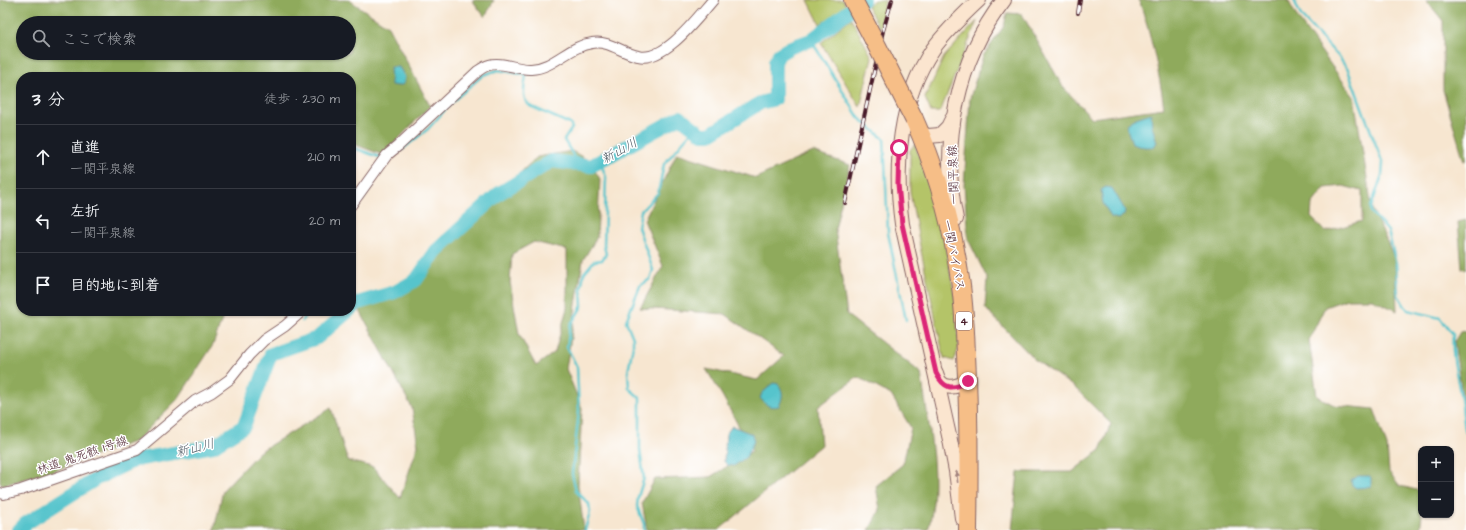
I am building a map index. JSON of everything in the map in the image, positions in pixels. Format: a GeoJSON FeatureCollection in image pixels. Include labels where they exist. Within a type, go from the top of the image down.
{"type":"FeatureCollection","features":[{"type":"Feature","properties":{"kind":"highway","name":"一関バイパス"},"geometry":{"type":"LineString","coordinates":[[853,0],[917,126],[928,152],[952,232],[964,308],[968,381],[968,530]]}},
{"type":"Feature","properties":{"kind":"main road"},"geometry":{"type":"LineString","coordinates":[[963,530],[956,471],[936,373],[902,224],[898,184],[899,148],[901,132],[912,93],[924,65],[933,50],[946,34],[979,0]]}},
{"type":"Feature","properties":{"kind":"main road","name":"一関平泉線"},"geometry":{"type":"LineString","coordinates":[[964,308],[965,274],[961,243],[954,213],[951,186],[950,159],[954,114],[962,81],[970,57],[981,34],[1004,0]]}},
{"type":"Feature","properties":{"kind":"main road","name":"一関平泉線"},"geometry":{"type":"LineString","coordinates":[[917,126],[928,136],[940,135],[948,128],[954,114]]}},
{"type":"Feature","properties":{"kind":"main road"},"geometry":{"type":"LineString","coordinates":[[936,373],[940,382],[948,387],[961,385],[968,381]]}},
{"type":"Feature","properties":{"kind":"street"},"geometry":{"type":"LineString","coordinates":[[356,198],[387,155],[478,71],[489,65],[530,69],[543,67],[579,46],[593,42],[606,43],[639,57],[648,56],[660,52],[670,46],[713,0]]}},
{"type":"Feature","properties":{"kind":"street","name":"林道 鬼死骸 1号線"},"geometry":{"type":"LineString","coordinates":[[0,493],[4,494],[21,490],[137,450],[195,401],[212,392],[230,379],[264,340],[285,326],[296,316]]}},
{"type":"Feature","properties":{"kind":"green space"},"geometry":{"type":"Polygon","coordinates":[[[0,0],[349,0],[388,26],[430,106],[383,155],[356,145],[356,72],[16,72],[16,316],[223,316],[213,345],[178,399],[136,441],[53,471],[3,485],[0,483],[0,0]]]}},
{"type":"Feature","properties":{"kind":"green space"},"geometry":{"type":"Polygon","coordinates":[[[472,0],[494,0],[485,17],[472,0]]]}},
{"type":"Feature","properties":{"kind":"green space"},"geometry":{"type":"Polygon","coordinates":[[[808,0],[843,0],[847,7],[820,24],[808,0]]]}},
{"type":"Feature","properties":{"kind":"green space"},"geometry":{"type":"Polygon","coordinates":[[[874,0],[885,0],[880,29],[867,6],[874,0]]]}},
{"type":"Feature","properties":{"kind":"green space"},"geometry":{"type":"Polygon","coordinates":[[[1139,0],[1288,0],[1298,19],[1354,97],[1372,209],[1395,259],[1397,311],[1372,299],[1347,299],[1325,307],[1309,340],[1317,396],[1334,405],[1374,409],[1387,446],[1389,472],[1400,486],[1418,490],[1418,518],[1422,518],[1420,530],[1012,530],[1018,472],[1072,472],[1100,450],[1111,424],[1074,387],[1035,360],[985,308],[987,278],[968,239],[964,185],[970,98],[983,56],[1004,26],[1007,13],[1022,14],[1063,87],[1092,118],[1164,108],[1160,80],[1139,0]],[[1343,186],[1325,188],[1312,204],[1311,217],[1325,232],[1362,221],[1362,191],[1343,186]]]}},
{"type":"Feature","properties":{"kind":"green space"},"geometry":{"type":"Polygon","coordinates":[[[1426,0],[1466,0],[1466,160],[1464,161],[1443,90],[1443,21],[1426,0]]]}},
{"type":"Feature","properties":{"kind":"green space"},"geometry":{"type":"Polygon","coordinates":[[[851,18],[872,57],[860,107],[821,43],[851,18]]]}},
{"type":"Feature","properties":{"kind":"green space"},"geometry":{"type":"Polygon","coordinates":[[[977,21],[940,112],[931,112],[925,98],[944,57],[977,21]]]}},
{"type":"Feature","properties":{"kind":"green space"},"geometry":{"type":"Polygon","coordinates":[[[915,144],[941,222],[955,298],[959,347],[954,361],[944,358],[910,192],[910,150],[915,144]]]}},
{"type":"Feature","properties":{"kind":"green space"},"geometry":{"type":"Polygon","coordinates":[[[572,151],[589,161],[600,179],[597,237],[583,260],[566,369],[582,408],[578,485],[584,530],[214,530],[223,490],[259,452],[331,408],[348,461],[373,467],[400,498],[418,445],[412,408],[358,307],[409,289],[434,250],[499,198],[518,175],[537,157],[572,151]],[[534,242],[512,254],[510,282],[519,334],[536,366],[555,352],[567,308],[567,250],[534,242]]]}},
{"type":"Feature","properties":{"kind":"green space"},"geometry":{"type":"Polygon","coordinates":[[[813,152],[850,165],[835,229],[847,315],[921,373],[930,432],[934,472],[934,492],[928,530],[869,530],[880,510],[876,486],[903,464],[911,428],[891,395],[858,377],[818,407],[821,445],[719,530],[647,530],[642,503],[655,479],[710,477],[752,451],[706,369],[757,380],[784,356],[725,314],[640,308],[663,266],[644,220],[677,153],[756,178],[813,152]]]}},
{"type":"Feature","properties":{"kind":"green space"},"geometry":{"type":"Polygon","coordinates":[[[1466,220],[1466,270],[1462,268],[1458,222],[1466,220]]]}},
{"type":"Feature","properties":{"kind":"green space"},"geometry":{"type":"Polygon","coordinates":[[[1466,331],[1466,418],[1454,342],[1460,332],[1466,331]]]}},
{"type":"Feature","properties":{"kind":"water"},"geometry":{"type":"Polygon","coordinates":[[[390,67],[399,67],[405,77],[404,84],[398,86],[391,85],[390,67]]]}},
{"type":"Feature","properties":{"kind":"water"},"geometry":{"type":"Polygon","coordinates":[[[1151,113],[1152,126],[1157,142],[1154,147],[1144,147],[1132,143],[1127,124],[1136,118],[1151,113]]]}},
{"type":"Feature","properties":{"kind":"water"},"geometry":{"type":"Polygon","coordinates":[[[1106,187],[1112,188],[1125,210],[1124,215],[1118,219],[1111,217],[1103,203],[1101,190],[1106,187]]]}},
{"type":"Feature","properties":{"kind":"water"},"geometry":{"type":"Polygon","coordinates":[[[774,383],[778,384],[780,387],[782,395],[779,406],[773,407],[766,405],[760,398],[762,393],[774,383]]]}},
{"type":"Feature","properties":{"kind":"water"},"geometry":{"type":"Polygon","coordinates":[[[732,426],[752,434],[754,441],[746,457],[734,466],[727,465],[724,461],[726,434],[732,426]]]}},
{"type":"Feature","properties":{"kind":"water"},"geometry":{"type":"Polygon","coordinates":[[[1358,476],[1370,476],[1371,487],[1356,488],[1352,485],[1351,481],[1358,476]]]}},
{"type":"Feature","properties":{"kind":"waterway","name":"新山川"},"geometry":{"type":"LineString","coordinates":[[356,305],[395,292],[416,280],[436,251],[498,194],[552,161],[591,166],[680,117],[702,134],[710,134],[760,103],[775,99],[775,62],[779,54],[791,47],[811,40],[863,0]]}},
{"type":"Feature","properties":{"kind":"waterway"},"geometry":{"type":"LineString","coordinates":[[1294,0],[1301,16],[1338,56],[1348,70],[1383,164],[1382,175],[1371,207],[1371,212],[1388,231],[1396,263],[1398,295],[1408,310],[1440,318],[1453,334],[1454,359],[1466,433]]}},
{"type":"Feature","properties":{"kind":"waterway"},"geometry":{"type":"LineString","coordinates":[[811,40],[859,118],[884,139],[888,233],[906,320]]}},
{"type":"Feature","properties":{"kind":"waterway"},"geometry":{"type":"LineString","coordinates":[[399,152],[428,129],[453,101],[483,75],[498,70],[526,75],[524,96],[527,103],[530,106],[570,124],[572,128],[564,140],[573,155],[574,164]]}},
{"type":"Feature","properties":{"kind":"waterway"},"geometry":{"type":"LineString","coordinates":[[644,530],[644,524],[637,506],[638,497],[644,478],[640,450],[640,398],[629,388],[628,372],[633,338],[626,321],[640,286],[650,279],[653,270],[638,227],[641,211],[658,193],[664,164],[694,129]]}},
{"type":"Feature","properties":{"kind":"waterway"},"geometry":{"type":"LineString","coordinates":[[356,149],[382,158]]}},
{"type":"Feature","properties":{"kind":"waterway"},"geometry":{"type":"LineString","coordinates":[[585,530],[590,512],[589,504],[576,491],[572,474],[579,411],[577,367],[567,347],[570,326],[582,306],[581,289],[584,273],[594,261],[602,260],[606,254],[604,246],[606,177],[600,161]]}},
{"type":"Feature","properties":{"kind":"waterway"},"geometry":{"type":"LineString","coordinates":[[356,209],[374,181]]}},
{"type":"Feature","properties":{"kind":"waterway"},"geometry":{"type":"LineString","coordinates":[[302,321],[304,316]]}},
{"type":"Feature","properties":{"kind":"waterway","name":"新山川"},"geometry":{"type":"LineString","coordinates":[[19,530],[25,524],[96,479],[135,460],[213,446],[244,426],[271,354],[317,338],[343,316]]}},
{"type":"Feature","properties":{"kind":"railway"},"geometry":{"type":"LineString","coordinates":[[845,203],[883,31],[892,0]]}},
{"type":"Feature","properties":{"kind":"railway"},"geometry":{"type":"LineString","coordinates":[[1078,13],[1080,0]]}},
{"type":"Feature","properties":{"kind":"route"},"geometry":{"type":"LineString","coordinates":[[899,148],[898,184],[902,224],[936,373],[940,382],[948,387],[961,385],[968,381]]}}]}
